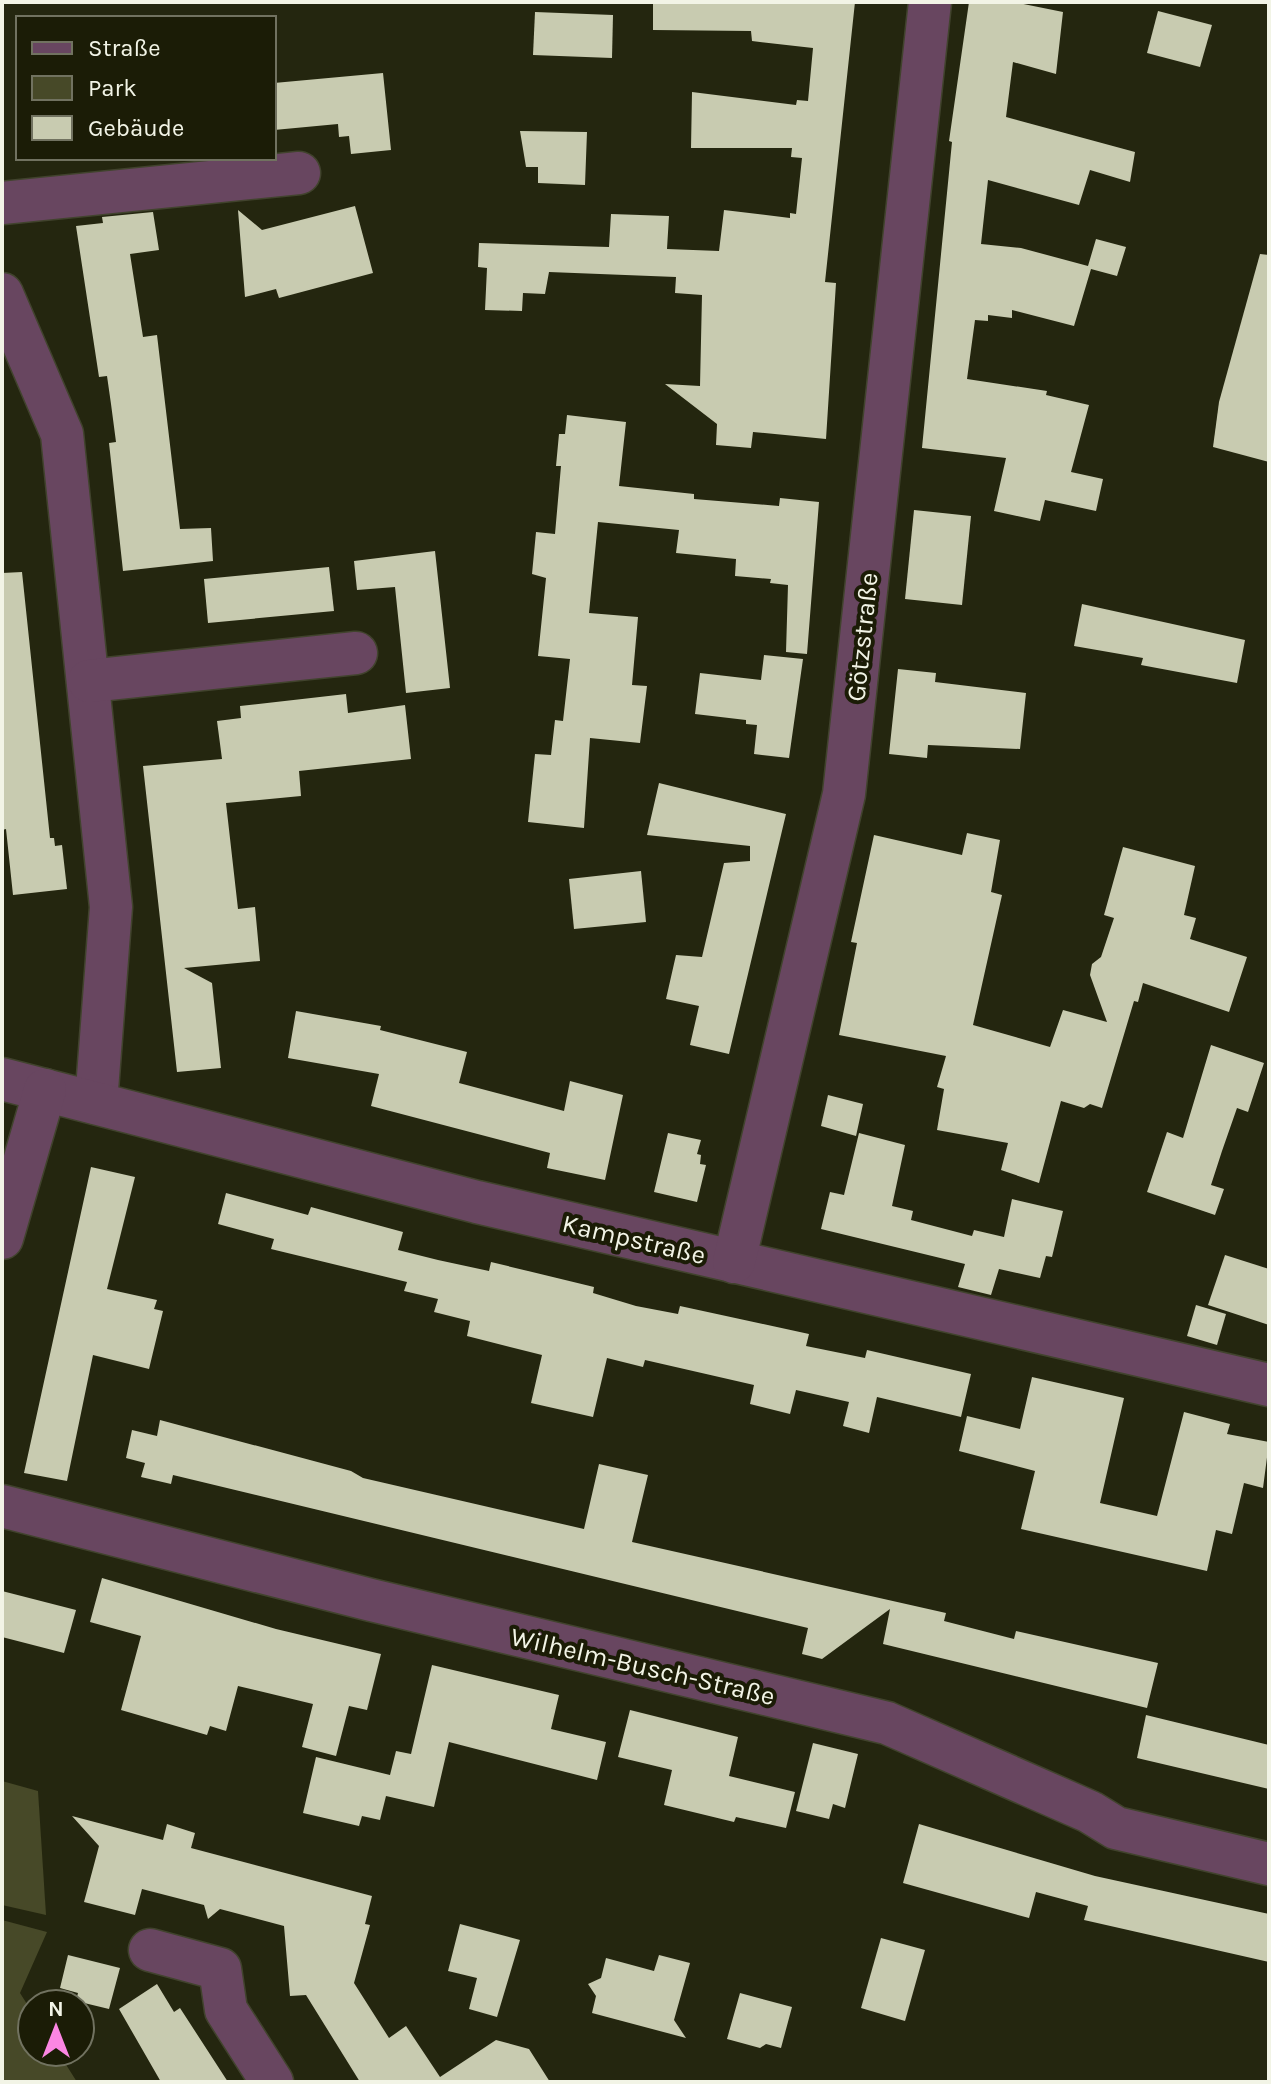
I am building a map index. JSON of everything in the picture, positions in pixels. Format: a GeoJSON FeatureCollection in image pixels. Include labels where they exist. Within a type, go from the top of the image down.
{"type":"FeatureCollection","features":[{"type":"Feature","properties":{"kind":"street","name":"Götzstraße"},"geometry":{"type":"LineString","coordinates":[[734,1262],[844,794],[930,2]]}},
{"type":"Feature","properties":{"kind":"street"},"geometry":{"type":"LineString","coordinates":[[2,203],[299,173]]}},
{"type":"Feature","properties":{"kind":"street"},"geometry":{"type":"LineString","coordinates":[[2,294],[62,434],[111,907],[96,1103]]}},
{"type":"Feature","properties":{"kind":"street"},"geometry":{"type":"LineString","coordinates":[[89,681],[356,653]]}},
{"type":"Feature","properties":{"kind":"street","name":"Kampstraße"},"geometry":{"type":"LineString","coordinates":[[2,1079],[450,1196],[1269,1385]]}},
{"type":"Feature","properties":{"kind":"street"},"geometry":{"type":"LineString","coordinates":[[2,1238],[45,1090]]}},
{"type":"Feature","properties":{"kind":"street","name":"Wilhelm-Busch-Straße"},"geometry":{"type":"LineString","coordinates":[[2,1506],[400,1608],[887,1723],[1090,1812],[1116,1828],[1269,1864]]}},
{"type":"Feature","properties":{"kind":"street"},"geometry":{"type":"LineString","coordinates":[[150,1950],[220,1969],[226,2010],[272,2082]]}},
{"type":"Feature","properties":{"kind":"green space"},"geometry":{"type":"Polygon","coordinates":[[[2,1781],[38,1791],[46,1915],[2,1905],[2,1781]]]}},
{"type":"Feature","properties":{"kind":"green space"},"geometry":{"type":"Polygon","coordinates":[[[2,1920],[47,1932],[22,1988],[16,1988],[16,2068],[68,2068],[77,2082],[2,2082],[2,1920]]]}},
{"type":"Feature","properties":{"kind":"building"},"geometry":{"type":"Polygon","coordinates":[[[653,2],[855,2],[825,282],[836,283],[826,439],[753,432],[751,448],[716,445],[717,424],[665,384],[700,386],[702,295],[675,293],[676,277],[549,272],[545,294],[523,293],[522,311],[485,310],[487,268],[478,267],[479,243],[609,247],[611,214],[669,216],[667,249],[719,251],[724,210],[790,218],[790,213],[796,214],[802,158],[791,157],[792,148],[691,148],[692,92],[796,105],[797,100],[808,101],[813,48],[752,41],[751,31],[653,30],[653,2]]]}},
{"type":"Feature","properties":{"kind":"building"},"geometry":{"type":"Polygon","coordinates":[[[969,2],[1013,2],[1063,12],[1056,74],[1013,62],[1006,117],[1135,152],[1130,182],[1090,170],[1079,205],[988,180],[981,244],[1021,248],[1088,266],[1096,239],[1126,247],[1117,276],[1091,269],[1074,326],[1012,310],[1012,318],[988,315],[988,321],[975,320],[967,379],[1047,391],[1046,395],[1089,405],[1071,472],[1103,479],[1096,511],[1045,500],[1040,521],[994,511],[1006,458],[922,448],[952,142],[949,141],[969,2]]]}},
{"type":"Feature","properties":{"kind":"building"},"geometry":{"type":"Polygon","coordinates":[[[1158,11],[1212,25],[1200,67],[1147,53],[1158,11]]]}},
{"type":"Feature","properties":{"kind":"building"},"geometry":{"type":"Polygon","coordinates":[[[535,12],[613,15],[612,58],[533,55],[535,12]]]}},
{"type":"Feature","properties":{"kind":"building"},"geometry":{"type":"Polygon","coordinates":[[[383,73],[391,150],[351,154],[349,136],[339,137],[338,124],[276,130],[276,83],[383,73]]]}},
{"type":"Feature","properties":{"kind":"building"},"geometry":{"type":"Polygon","coordinates":[[[520,131],[587,132],[585,185],[538,183],[538,167],[526,167],[520,131]]]}},
{"type":"Feature","properties":{"kind":"building"},"geometry":{"type":"Polygon","coordinates":[[[355,206],[373,273],[279,298],[276,289],[245,297],[238,210],[262,230],[355,206]]]}},
{"type":"Feature","properties":{"kind":"building"},"geometry":{"type":"Polygon","coordinates":[[[153,212],[159,250],[130,254],[143,337],[157,335],[180,529],[211,528],[213,561],[123,571],[109,443],[116,442],[111,404],[107,376],[99,377],[76,226],[103,223],[102,217],[153,212]]]}},
{"type":"Feature","properties":{"kind":"building"},"geometry":{"type":"Polygon","coordinates":[[[1260,254],[1269,255],[1269,462],[1213,447],[1219,402],[1260,254]]]}},
{"type":"Feature","properties":{"kind":"building"},"geometry":{"type":"Polygon","coordinates":[[[567,415],[626,422],[619,486],[694,494],[694,499],[779,506],[780,498],[819,502],[807,654],[786,652],[788,585],[770,583],[771,579],[735,576],[736,559],[676,553],[679,530],[598,522],[589,613],[638,617],[632,685],[647,686],[640,743],[590,738],[584,828],[528,822],[535,754],[551,755],[555,720],[563,721],[570,659],[538,656],[546,578],[532,574],[536,532],[555,534],[561,466],[556,466],[559,434],[565,434],[567,415]]]}},
{"type":"Feature","properties":{"kind":"building"},"geometry":{"type":"Polygon","coordinates":[[[914,510],[971,516],[962,605],[905,599],[914,510]]]}},
{"type":"Feature","properties":{"kind":"building"},"geometry":{"type":"Polygon","coordinates":[[[435,551],[450,688],[406,693],[395,587],[357,590],[354,561],[435,551]]]}},
{"type":"Feature","properties":{"kind":"building"},"geometry":{"type":"Polygon","coordinates":[[[329,567],[334,611],[208,623],[204,579],[329,567]]]}},
{"type":"Feature","properties":{"kind":"building"},"geometry":{"type":"Polygon","coordinates":[[[22,572],[50,838],[54,838],[55,846],[62,845],[67,889],[13,895],[6,829],[2,830],[2,573],[22,572]]]}},
{"type":"Feature","properties":{"kind":"building"},"geometry":{"type":"Polygon","coordinates":[[[1082,604],[1245,640],[1237,683],[1141,665],[1143,658],[1074,646],[1082,604]]]}},
{"type":"Feature","properties":{"kind":"building"},"geometry":{"type":"Polygon","coordinates":[[[764,655],[803,659],[789,758],[754,754],[757,725],[746,724],[746,720],[695,714],[700,673],[761,680],[764,655]]]}},
{"type":"Feature","properties":{"kind":"building"},"geometry":{"type":"Polygon","coordinates":[[[898,669],[936,673],[935,682],[1026,693],[1020,749],[928,745],[927,758],[889,754],[898,669]]]}},
{"type":"Feature","properties":{"kind":"building"},"geometry":{"type":"Polygon","coordinates":[[[346,694],[348,713],[405,705],[411,759],[299,771],[301,796],[226,803],[238,909],[255,907],[260,961],[184,968],[212,983],[221,1068],[177,1072],[143,766],[222,759],[217,721],[241,718],[240,706],[346,694]]]}},
{"type":"Feature","properties":{"kind":"building"},"geometry":{"type":"Polygon","coordinates":[[[659,783],[786,814],[729,1054],[690,1045],[699,1006],[666,999],[676,955],[702,957],[724,863],[750,861],[750,846],[647,835],[659,783]]]}},
{"type":"Feature","properties":{"kind":"building"},"geometry":{"type":"Polygon","coordinates":[[[967,833],[1000,840],[991,892],[1002,895],[973,1025],[1050,1047],[1063,1010],[1107,1022],[1090,975],[1092,964],[1101,957],[1114,918],[1104,915],[1123,847],[1195,866],[1184,915],[1196,918],[1190,939],[1247,957],[1229,1012],[1143,983],[1138,1002],[1134,1001],[1102,1108],[1090,1104],[1084,1108],[1061,1101],[1039,1183],[1001,1170],[1008,1143],[937,1130],[944,1089],[937,1087],[946,1056],[839,1035],[857,943],[851,942],[874,835],[962,855],[967,833]]]}},
{"type":"Feature","properties":{"kind":"building"},"geometry":{"type":"Polygon","coordinates":[[[641,871],[646,922],[574,929],[569,879],[641,871]]]}},
{"type":"Feature","properties":{"kind":"building"},"geometry":{"type":"Polygon","coordinates":[[[296,1011],[381,1026],[380,1030],[467,1052],[459,1083],[564,1111],[570,1081],[623,1095],[605,1180],[547,1168],[550,1153],[371,1106],[379,1074],[288,1058],[296,1011]]]}},
{"type":"Feature","properties":{"kind":"building"},"geometry":{"type":"Polygon","coordinates":[[[1211,1045],[1264,1063],[1248,1112],[1237,1108],[1211,1185],[1224,1189],[1215,1215],[1147,1192],[1167,1132],[1183,1138],[1211,1045]]]}},
{"type":"Feature","properties":{"kind":"building"},"geometry":{"type":"Polygon","coordinates":[[[828,1095],[863,1104],[856,1136],[821,1126],[828,1095]]]}},
{"type":"Feature","properties":{"kind":"building"},"geometry":{"type":"Polygon","coordinates":[[[668,1133],[701,1140],[697,1154],[701,1155],[700,1164],[706,1165],[697,1202],[654,1192],[668,1133]]]}},
{"type":"Feature","properties":{"kind":"building"},"geometry":{"type":"Polygon","coordinates":[[[859,1133],[905,1145],[892,1206],[913,1211],[911,1220],[972,1236],[974,1230],[1004,1237],[1012,1199],[1063,1211],[1052,1257],[1046,1256],[1040,1278],[999,1269],[991,1295],[958,1287],[965,1264],[821,1229],[830,1192],[844,1195],[859,1133]]]}},
{"type":"Feature","properties":{"kind":"building"},"geometry":{"type":"Polygon","coordinates":[[[91,1167],[135,1177],[107,1289],[157,1300],[154,1309],[163,1311],[149,1369],[93,1355],[67,1481],[24,1473],[91,1167]]]}},
{"type":"Feature","properties":{"kind":"building"},"geometry":{"type":"Polygon","coordinates":[[[226,1193],[308,1215],[311,1207],[403,1232],[398,1250],[438,1260],[489,1271],[491,1262],[594,1287],[593,1293],[636,1306],[678,1314],[680,1306],[809,1334],[806,1346],[865,1358],[867,1350],[971,1374],[961,1417],[877,1397],[869,1433],[843,1426],[849,1402],[796,1390],[790,1414],[750,1404],[754,1385],[645,1360],[643,1367],[607,1358],[593,1417],[531,1403],[542,1355],[467,1336],[470,1321],[434,1312],[438,1299],[404,1291],[407,1282],[271,1249],[274,1239],[218,1224],[226,1193]]]}},
{"type":"Feature","properties":{"kind":"building"},"geometry":{"type":"Polygon","coordinates":[[[1225,1255],[1269,1269],[1269,1325],[1208,1305],[1225,1255]]]}},
{"type":"Feature","properties":{"kind":"building"},"geometry":{"type":"Polygon","coordinates":[[[1196,1305],[1226,1314],[1217,1345],[1187,1336],[1196,1305]]]}},
{"type":"Feature","properties":{"kind":"building"},"geometry":{"type":"Polygon","coordinates":[[[1032,1377],[1124,1398],[1100,1503],[1157,1516],[1184,1412],[1230,1424],[1227,1434],[1269,1442],[1263,1488],[1244,1483],[1232,1534],[1216,1530],[1207,1571],[1021,1529],[1035,1471],[959,1451],[967,1416],[1020,1429],[1032,1377]]]}},
{"type":"Feature","properties":{"kind":"building"},"geometry":{"type":"Polygon","coordinates":[[[160,1420],[351,1471],[363,1478],[584,1529],[599,1464],[648,1475],[632,1542],[946,1613],[944,1621],[1014,1639],[1016,1631],[1158,1663],[1147,1708],[883,1644],[890,1609],[822,1659],[802,1654],[808,1628],[173,1475],[171,1484],[141,1477],[145,1463],[126,1458],[132,1430],[157,1436],[160,1420]]]}},
{"type":"Feature","properties":{"kind":"building"},"geometry":{"type":"Polygon","coordinates":[[[102,1578],[276,1629],[381,1654],[367,1710],[349,1706],[336,1756],[302,1747],[313,1704],[238,1686],[226,1731],[210,1726],[207,1735],[121,1710],[141,1636],[90,1622],[102,1578]]]}},
{"type":"Feature","properties":{"kind":"building"},"geometry":{"type":"Polygon","coordinates":[[[2,1591],[76,1610],[64,1653],[2,1637],[2,1591]]]}},
{"type":"Feature","properties":{"kind":"building"},"geometry":{"type":"Polygon","coordinates":[[[432,1665],[559,1695],[551,1729],[606,1742],[597,1780],[449,1742],[434,1807],[386,1796],[380,1820],[362,1816],[359,1826],[303,1813],[316,1757],[390,1775],[396,1751],[411,1754],[432,1665]]]}},
{"type":"Feature","properties":{"kind":"building"},"geometry":{"type":"Polygon","coordinates":[[[630,1710],[738,1737],[729,1776],[795,1792],[786,1828],[736,1817],[734,1822],[664,1805],[672,1770],[618,1757],[630,1710]]]}},
{"type":"Feature","properties":{"kind":"building"},"geometry":{"type":"Polygon","coordinates":[[[1146,1715],[1269,1745],[1269,1789],[1137,1758],[1146,1715]]]}},
{"type":"Feature","properties":{"kind":"building"},"geometry":{"type":"Polygon","coordinates":[[[813,1743],[858,1754],[845,1808],[833,1804],[829,1819],[796,1811],[813,1743]]]}},
{"type":"Feature","properties":{"kind":"building"},"geometry":{"type":"Polygon","coordinates":[[[72,1816],[163,1840],[167,1824],[195,1833],[191,1848],[372,1896],[365,1924],[370,1925],[354,1983],[389,2038],[406,2026],[440,2077],[496,2040],[529,2049],[550,2082],[360,2082],[306,1995],[290,1996],[284,1926],[220,1909],[208,1919],[204,1905],[142,1889],[135,1915],[84,1902],[99,1846],[72,1816]]]}},
{"type":"Feature","properties":{"kind":"building"},"geometry":{"type":"Polygon","coordinates":[[[919,1824],[1095,1876],[1269,1914],[1269,1962],[1084,1920],[1088,1906],[1036,1892],[1029,1918],[903,1883],[919,1824]]]}},
{"type":"Feature","properties":{"kind":"building"},"geometry":{"type":"Polygon","coordinates":[[[460,1924],[520,1940],[497,2017],[469,2009],[477,1978],[448,1971],[460,1924]]]}},
{"type":"Feature","properties":{"kind":"building"},"geometry":{"type":"Polygon","coordinates":[[[881,1938],[925,1950],[905,2021],[861,2008],[881,1938]]]}},
{"type":"Feature","properties":{"kind":"building"},"geometry":{"type":"Polygon","coordinates":[[[68,1955],[120,1968],[109,2009],[96,2006],[96,1988],[60,1988],[68,1955]]]}},
{"type":"Feature","properties":{"kind":"building"},"geometry":{"type":"Polygon","coordinates":[[[659,1955],[690,1963],[674,2020],[686,2038],[592,2013],[596,1996],[588,1984],[601,1978],[606,1958],[654,1971],[659,1955]]]}},
{"type":"Feature","properties":{"kind":"building"},"geometry":{"type":"Polygon","coordinates":[[[157,1984],[174,2012],[180,2008],[228,2082],[161,2082],[119,2009],[157,1984]]]}},
{"type":"Feature","properties":{"kind":"building"},"geometry":{"type":"Polygon","coordinates":[[[740,1993],[792,2007],[781,2048],[766,2044],[760,2048],[727,2039],[740,1993]]]}}]}
